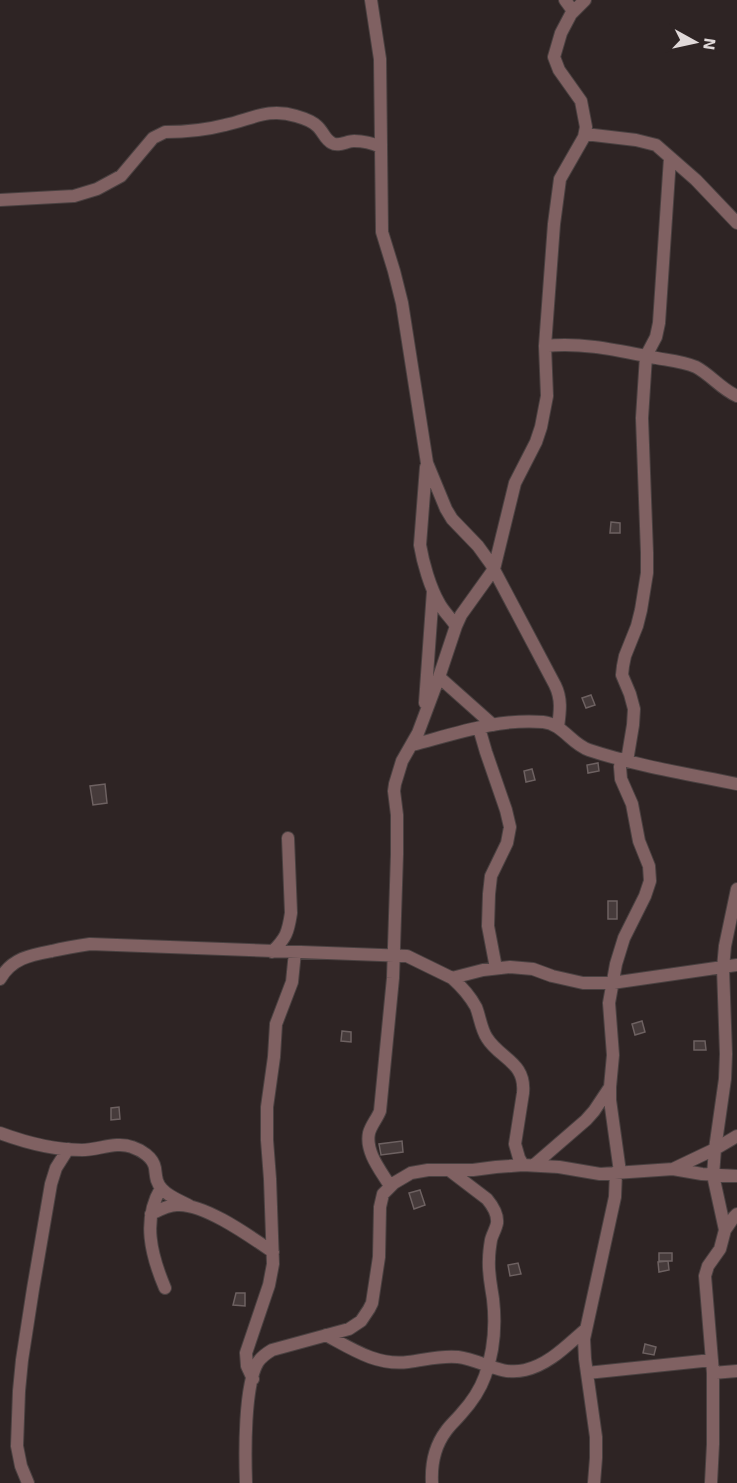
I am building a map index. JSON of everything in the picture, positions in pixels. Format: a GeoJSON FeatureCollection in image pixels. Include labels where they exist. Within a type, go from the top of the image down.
{"type":"FeatureCollection","features":[{"type":"Feature","properties":{"kind":"street"},"geometry":{"type":"LineString","coordinates":[[565,0],[573,11]]}},
{"type":"Feature","properties":{"kind":"street"},"geometry":{"type":"LineString","coordinates":[[390,1186],[372,1155],[368,1141],[370,1131],[380,1111],[393,978],[397,830],[394,791],[399,768],[424,717],[456,626],[461,615],[494,569],[513,489],[536,442],[545,412],[548,386],[545,346],[560,179],[585,134],[581,101],[559,70],[554,57],[561,33],[573,11],[585,0]]}},
{"type":"Feature","properties":{"kind":"street"},"geometry":{"type":"LineString","coordinates":[[374,2],[380,59],[382,232],[402,303],[426,463],[420,545],[424,564],[439,604],[456,626]]}},
{"type":"Feature","properties":{"kind":"street"},"geometry":{"type":"LineString","coordinates":[[0,200],[74,196],[86,193],[121,176],[159,134],[216,127],[263,113],[288,114],[306,120],[317,126],[327,140],[333,144],[361,141],[381,147]]}},
{"type":"Feature","properties":{"kind":"street"},"geometry":{"type":"LineString","coordinates":[[585,134],[636,140],[656,145],[696,180],[737,223]]}},
{"type":"Feature","properties":{"kind":"street"},"geometry":{"type":"LineString","coordinates":[[594,1483],[596,1448],[584,1350],[586,1329],[615,1197],[618,1172],[610,1100],[614,1056],[609,1012],[610,993],[624,938],[650,881],[649,866],[639,841],[632,804],[621,779],[620,766],[624,760],[633,725],[634,709],[622,675],[639,618],[647,573],[642,446],[643,408],[646,356],[656,337],[659,323],[670,158]]}},
{"type":"Feature","properties":{"kind":"street"},"geometry":{"type":"LineString","coordinates":[[545,346],[587,345],[686,364],[696,368],[737,396]]}},
{"type":"Feature","properties":{"kind":"street"},"geometry":{"type":"LineString","coordinates":[[426,463],[446,509],[452,519],[478,546],[494,569],[558,691],[561,707],[558,727]]}},
{"type":"Feature","properties":{"kind":"street"},"geometry":{"type":"LineString","coordinates":[[424,717],[433,590]]}},
{"type":"Feature","properties":{"kind":"street"},"geometry":{"type":"LineString","coordinates":[[439,677],[493,725]]}},
{"type":"Feature","properties":{"kind":"street"},"geometry":{"type":"LineString","coordinates":[[412,745],[493,725],[512,722],[542,722],[558,727],[586,750],[737,784]]}},
{"type":"Feature","properties":{"kind":"street"},"geometry":{"type":"LineString","coordinates":[[479,728],[510,827],[507,843],[491,876],[489,894],[487,917],[496,968]]}},
{"type":"Feature","properties":{"kind":"street"},"geometry":{"type":"LineString","coordinates":[[272,952],[284,940],[290,923],[288,838]]}},
{"type":"Feature","properties":{"kind":"street"},"geometry":{"type":"LineString","coordinates":[[725,1230],[713,1174],[725,1079],[726,1030],[723,968],[727,930],[737,889]]}},
{"type":"Feature","properties":{"kind":"street"},"geometry":{"type":"LineString","coordinates":[[0,979],[8,967],[21,958],[90,944],[407,956],[452,978],[464,989],[476,1008],[487,1038],[517,1068],[524,1087],[515,1144],[519,1158],[529,1165]]}},
{"type":"Feature","properties":{"kind":"street"},"geometry":{"type":"LineString","coordinates":[[253,1379],[247,1366],[246,1353],[272,1275],[267,1107],[276,1024],[292,982],[295,952]]}},
{"type":"Feature","properties":{"kind":"street"},"geometry":{"type":"LineString","coordinates":[[452,978],[496,968],[521,967],[583,983],[612,983],[737,965]]}},
{"type":"Feature","properties":{"kind":"street"},"geometry":{"type":"LineString","coordinates":[[529,1165],[586,1120],[610,1088]]}},
{"type":"Feature","properties":{"kind":"street"},"geometry":{"type":"LineString","coordinates":[[0,1133],[38,1145],[68,1149],[98,1149],[115,1145],[133,1147],[152,1160],[160,1188],[168,1195],[225,1222],[273,1252]]}},
{"type":"Feature","properties":{"kind":"street"},"geometry":{"type":"LineString","coordinates":[[672,1169],[737,1136]]}},
{"type":"Feature","properties":{"kind":"street"},"geometry":{"type":"LineString","coordinates":[[28,1483],[21,1466],[17,1446],[22,1360],[51,1184],[56,1168],[68,1149]]}},
{"type":"Feature","properties":{"kind":"street"},"geometry":{"type":"LineString","coordinates":[[246,1483],[245,1441],[250,1392],[258,1362],[272,1350],[342,1332],[356,1326],[361,1321],[369,1310],[373,1296],[379,1257],[381,1200],[390,1186],[402,1178],[420,1171],[435,1169],[473,1170],[529,1165],[593,1173],[672,1169],[737,1176]]}},
{"type":"Feature","properties":{"kind":"street"},"geometry":{"type":"LineString","coordinates":[[432,1483],[433,1460],[440,1441],[473,1400],[484,1378],[491,1356],[494,1320],[489,1255],[491,1239],[497,1224],[496,1217],[487,1199],[449,1170]]}},
{"type":"Feature","properties":{"kind":"street"},"geometry":{"type":"LineString","coordinates":[[160,1188],[151,1214],[150,1238],[157,1268],[165,1288]]}},
{"type":"Feature","properties":{"kind":"street"},"geometry":{"type":"LineString","coordinates":[[151,1214],[171,1205],[190,1206]]}},
{"type":"Feature","properties":{"kind":"street"},"geometry":{"type":"LineString","coordinates":[[711,1483],[712,1366],[705,1276],[708,1266],[720,1249],[725,1230],[737,1214]]}},
{"type":"Feature","properties":{"kind":"street"},"geometry":{"type":"LineString","coordinates":[[326,1335],[364,1356],[383,1361],[406,1362],[453,1356],[506,1372],[525,1370],[552,1358],[586,1329]]}},
{"type":"Feature","properties":{"kind":"street"},"geometry":{"type":"LineString","coordinates":[[587,1373],[712,1366],[737,1371]]}},
{"type":"Feature","properties":{"kind":"building"},"geometry":{"type":"Polygon","coordinates":[[[611,522],[620,523],[620,533],[610,533],[611,522]]]}},
{"type":"Feature","properties":{"kind":"building"},"geometry":{"type":"Polygon","coordinates":[[[591,695],[595,705],[586,708],[582,698],[591,695]]]}},
{"type":"Feature","properties":{"kind":"building"},"geometry":{"type":"Polygon","coordinates":[[[598,763],[599,771],[588,773],[587,765],[598,763]]]}},
{"type":"Feature","properties":{"kind":"building"},"geometry":{"type":"Polygon","coordinates":[[[532,769],[535,780],[526,782],[524,771],[532,769]]]}},
{"type":"Feature","properties":{"kind":"building"},"geometry":{"type":"Polygon","coordinates":[[[105,784],[107,803],[93,805],[90,786],[105,784]]]}},
{"type":"Feature","properties":{"kind":"building"},"geometry":{"type":"Polygon","coordinates":[[[608,901],[617,901],[617,919],[608,919],[608,901]]]}},
{"type":"Feature","properties":{"kind":"building"},"geometry":{"type":"Polygon","coordinates":[[[642,1021],[645,1032],[635,1035],[632,1024],[642,1021]]]}},
{"type":"Feature","properties":{"kind":"building"},"geometry":{"type":"Polygon","coordinates":[[[342,1031],[351,1032],[351,1042],[341,1041],[342,1031]]]}},
{"type":"Feature","properties":{"kind":"building"},"geometry":{"type":"Polygon","coordinates":[[[694,1041],[705,1041],[706,1050],[694,1050],[694,1041]]]}},
{"type":"Feature","properties":{"kind":"building"},"geometry":{"type":"Polygon","coordinates":[[[119,1107],[120,1119],[111,1120],[111,1108],[119,1107]]]}},
{"type":"Feature","properties":{"kind":"building"},"geometry":{"type":"Polygon","coordinates":[[[402,1141],[403,1152],[381,1155],[379,1144],[402,1141]]]}},
{"type":"Feature","properties":{"kind":"building"},"geometry":{"type":"Polygon","coordinates":[[[420,1190],[425,1205],[414,1209],[409,1193],[420,1190]]]}},
{"type":"Feature","properties":{"kind":"building"},"geometry":{"type":"Polygon","coordinates":[[[659,1253],[672,1253],[672,1261],[659,1261],[659,1253]]]}},
{"type":"Feature","properties":{"kind":"building"},"geometry":{"type":"Polygon","coordinates":[[[668,1261],[669,1270],[659,1272],[658,1262],[668,1261]]]}},
{"type":"Feature","properties":{"kind":"building"},"geometry":{"type":"Polygon","coordinates":[[[518,1263],[521,1274],[510,1276],[508,1265],[518,1263]]]}},
{"type":"Feature","properties":{"kind":"building"},"geometry":{"type":"Polygon","coordinates":[[[236,1293],[245,1293],[245,1306],[233,1305],[236,1293]]]}},
{"type":"Feature","properties":{"kind":"building"},"geometry":{"type":"Polygon","coordinates":[[[645,1344],[656,1347],[654,1355],[643,1353],[645,1344]]]}}]}
